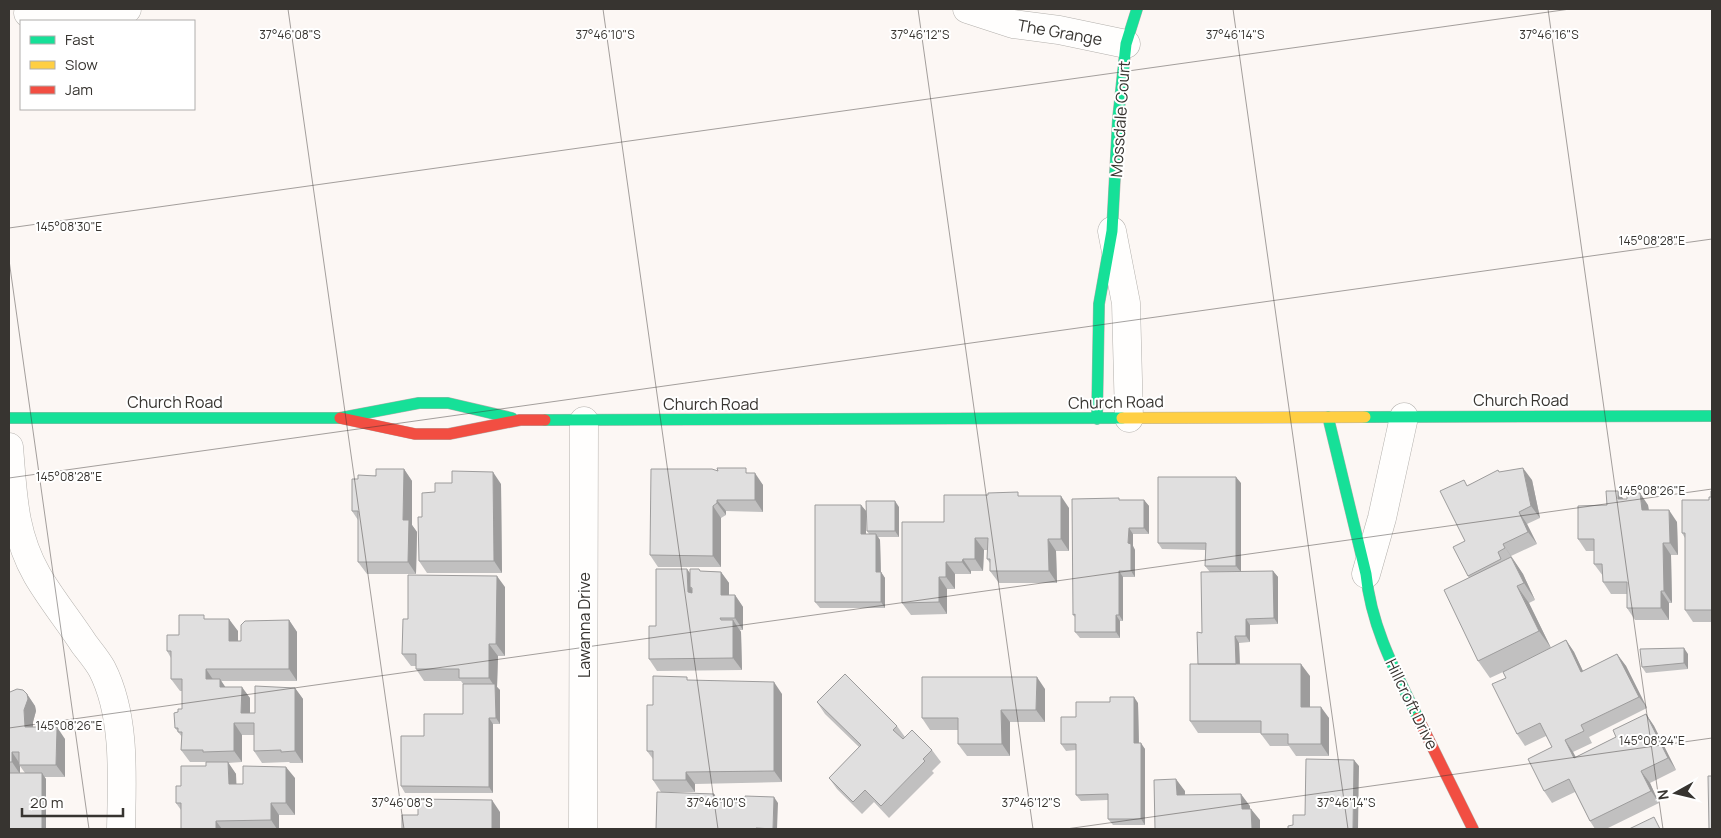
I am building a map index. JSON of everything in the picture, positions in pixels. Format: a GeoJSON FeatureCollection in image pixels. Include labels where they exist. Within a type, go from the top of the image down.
{"type":"FeatureCollection","features":[{"type":"Feature","properties":{"kind":"street"},"geometry":{"type":"LineString","coordinates":[[28,14],[127,9]]}},
{"type":"Feature","properties":{"kind":"street","name":"The Grange"},"geometry":{"type":"LineString","coordinates":[[967,9],[1013,24],[1065,31],[1126,44]]}},
{"type":"Feature","properties":{"kind":"street","name":"Mossdale Court"},"geometry":{"type":"LineString","coordinates":[[1097,419],[1099,304],[1112,231],[1118,119],[1126,44],[1137,9]]}},
{"type":"Feature","properties":{"kind":"street","name":"Mossdale Court"},"geometry":{"type":"LineString","coordinates":[[1112,231],[1126,303],[1129,418]]}},
{"type":"Feature","properties":{"kind":"street","name":"Church Road"},"geometry":{"type":"LineString","coordinates":[[9,418],[340,418],[419,403],[448,403],[520,420]]}},
{"type":"Feature","properties":{"kind":"street","name":"Hillcroft Drive"},"geometry":{"type":"LineString","coordinates":[[1366,574],[1382,518],[1404,416]]}},
{"type":"Feature","properties":{"kind":"street","name":"Church Road"},"geometry":{"type":"LineString","coordinates":[[340,418],[415,434],[449,434],[520,420],[1712,416]]}},
{"type":"Feature","properties":{"kind":"street","name":"Hillcroft Drive"},"geometry":{"type":"LineString","coordinates":[[1328,417],[1366,574],[1367,593],[1373,618],[1383,643],[1473,829]]}},
{"type":"Feature","properties":{"kind":"street","name":"Lawanna Drive"},"geometry":{"type":"LineString","coordinates":[[583,829],[584,421]]}},
{"type":"Feature","properties":{"kind":"street"},"geometry":{"type":"LineString","coordinates":[[9,447],[13,504],[18,529],[26,552],[37,574],[102,669],[111,695],[118,722],[121,748],[121,829]]}},
{"type":"Feature","properties":{"kind":"building"},"geometry":{"type":"Polygon","coordinates":[[[717,468],[746,468],[746,473],[755,473],[755,500],[717,500],[717,503],[713,506],[713,556],[650,555],[651,469],[712,469],[718,471],[717,468]]]}},
{"type":"Feature","properties":{"kind":"building"},"geometry":{"type":"Polygon","coordinates":[[[1523,468],[1531,506],[1519,512],[1528,532],[1503,544],[1505,548],[1498,552],[1501,559],[1468,576],[1453,547],[1465,541],[1440,491],[1464,480],[1467,486],[1498,470],[1499,472],[1523,468]]]}},
{"type":"Feature","properties":{"kind":"building"},"geometry":{"type":"Polygon","coordinates":[[[376,469],[404,469],[403,520],[409,520],[408,562],[358,562],[358,511],[352,511],[352,479],[358,479],[358,475],[376,476],[376,469]]]}},
{"type":"Feature","properties":{"kind":"building"},"geometry":{"type":"Polygon","coordinates":[[[452,471],[493,472],[494,561],[419,561],[418,517],[422,517],[422,493],[435,492],[435,483],[452,483],[452,471]]]}},
{"type":"Feature","properties":{"kind":"building"},"geometry":{"type":"Polygon","coordinates":[[[1158,477],[1236,477],[1236,566],[1205,566],[1206,543],[1158,543],[1158,477]]]}},
{"type":"Feature","properties":{"kind":"building"},"geometry":{"type":"Polygon","coordinates":[[[1606,491],[1618,491],[1618,499],[1627,499],[1627,493],[1640,493],[1642,510],[1669,510],[1670,543],[1663,543],[1664,591],[1661,591],[1661,608],[1627,608],[1627,582],[1603,582],[1602,564],[1594,564],[1594,539],[1578,539],[1578,506],[1607,505],[1606,491]]]}},
{"type":"Feature","properties":{"kind":"building"},"geometry":{"type":"Polygon","coordinates":[[[1711,491],[1712,610],[1685,610],[1685,533],[1682,533],[1682,500],[1709,500],[1711,491]]]}},
{"type":"Feature","properties":{"kind":"building"},"geometry":{"type":"Polygon","coordinates":[[[1018,492],[1018,496],[1061,496],[1061,539],[1048,539],[1049,571],[990,571],[990,559],[987,559],[988,538],[975,538],[975,559],[963,559],[962,562],[946,562],[946,577],[939,577],[939,602],[902,603],[902,522],[944,522],[944,495],[988,495],[988,493],[1018,492]]]}},
{"type":"Feature","properties":{"kind":"building"},"geometry":{"type":"Polygon","coordinates":[[[1119,498],[1119,500],[1144,500],[1144,528],[1129,528],[1128,543],[1131,544],[1131,571],[1119,571],[1119,615],[1116,615],[1116,632],[1075,632],[1075,614],[1073,615],[1072,499],[1119,498]]]}},
{"type":"Feature","properties":{"kind":"building"},"geometry":{"type":"Polygon","coordinates":[[[866,501],[895,501],[895,531],[867,531],[866,501]]]}},
{"type":"Feature","properties":{"kind":"building"},"geometry":{"type":"Polygon","coordinates":[[[815,505],[861,505],[861,534],[876,534],[876,572],[881,572],[881,602],[815,602],[815,505]]]}},
{"type":"Feature","properties":{"kind":"building"},"geometry":{"type":"Polygon","coordinates":[[[1511,557],[1524,583],[1517,586],[1539,631],[1478,661],[1444,590],[1511,557]]]}},
{"type":"Feature","properties":{"kind":"building"},"geometry":{"type":"Polygon","coordinates":[[[656,569],[687,569],[688,592],[692,593],[690,569],[721,572],[721,595],[735,595],[735,618],[720,618],[721,620],[733,620],[733,658],[649,659],[649,626],[656,626],[656,569]]]}},
{"type":"Feature","properties":{"kind":"building"},"geometry":{"type":"Polygon","coordinates":[[[1273,571],[1274,618],[1246,619],[1246,636],[1235,636],[1236,664],[1198,664],[1197,632],[1202,633],[1201,572],[1273,571]]]}},
{"type":"Feature","properties":{"kind":"building"},"geometry":{"type":"Polygon","coordinates":[[[408,575],[497,576],[496,644],[489,644],[489,678],[459,678],[459,669],[416,669],[416,654],[402,654],[403,619],[408,619],[408,575]]]}},
{"type":"Feature","properties":{"kind":"building"},"geometry":{"type":"Polygon","coordinates":[[[179,615],[204,615],[204,619],[229,619],[229,641],[241,641],[241,625],[245,621],[289,620],[289,669],[206,669],[206,679],[220,679],[220,687],[242,687],[241,713],[255,713],[255,686],[295,688],[295,751],[254,751],[254,723],[234,723],[234,751],[203,752],[203,750],[181,750],[182,732],[178,732],[178,728],[175,728],[174,713],[178,712],[178,709],[182,709],[182,679],[171,679],[171,651],[167,651],[167,635],[179,635],[179,615]]]}},
{"type":"Feature","properties":{"kind":"building"},"geometry":{"type":"Polygon","coordinates":[[[1566,640],[1581,672],[1617,654],[1639,697],[1581,725],[1584,731],[1565,740],[1574,758],[1616,737],[1613,730],[1646,714],[1668,758],[1641,771],[1651,791],[1590,821],[1569,779],[1544,791],[1528,759],[1552,747],[1540,723],[1517,734],[1492,684],[1506,678],[1503,672],[1566,640]]]}},
{"type":"Feature","properties":{"kind":"building"},"geometry":{"type":"Polygon","coordinates":[[[1684,648],[1684,663],[1642,667],[1640,649],[1684,648]]]}},
{"type":"Feature","properties":{"kind":"building"},"geometry":{"type":"Polygon","coordinates":[[[1190,664],[1301,664],[1301,707],[1321,707],[1321,744],[1288,744],[1288,734],[1261,734],[1261,721],[1190,721],[1190,664]]]}},
{"type":"Feature","properties":{"kind":"building"},"geometry":{"type":"Polygon","coordinates":[[[845,674],[897,726],[893,730],[903,739],[912,730],[932,750],[923,759],[925,761],[881,806],[865,790],[853,802],[829,778],[861,745],[817,702],[845,674]]]}},
{"type":"Feature","properties":{"kind":"building"},"geometry":{"type":"Polygon","coordinates":[[[653,676],[687,677],[687,680],[774,682],[774,771],[686,772],[686,780],[653,780],[653,751],[647,751],[647,705],[653,705],[653,676]]]}},
{"type":"Feature","properties":{"kind":"building"},"geometry":{"type":"Polygon","coordinates":[[[922,677],[1037,677],[1036,710],[1001,710],[1002,744],[958,744],[958,718],[922,718],[922,677]]]}},
{"type":"Feature","properties":{"kind":"building"},"geometry":{"type":"Polygon","coordinates":[[[463,684],[495,684],[496,718],[489,718],[489,787],[401,786],[401,736],[424,736],[424,714],[463,714],[463,684]]]}},
{"type":"Feature","properties":{"kind":"building"},"geometry":{"type":"Polygon","coordinates":[[[23,690],[27,694],[28,699],[24,710],[25,727],[57,727],[56,765],[19,765],[19,752],[12,752],[12,762],[9,762],[9,691],[23,690]]]}},
{"type":"Feature","properties":{"kind":"building"},"geometry":{"type":"Polygon","coordinates":[[[1110,697],[1134,697],[1134,743],[1141,743],[1141,819],[1108,819],[1108,794],[1076,795],[1076,744],[1061,744],[1061,717],[1076,717],[1076,702],[1110,702],[1110,697]]]}},
{"type":"Feature","properties":{"kind":"building"},"geometry":{"type":"Polygon","coordinates":[[[1306,759],[1354,760],[1353,829],[1288,829],[1288,826],[1293,825],[1293,815],[1305,815],[1306,759]]]}},
{"type":"Feature","properties":{"kind":"building"},"geometry":{"type":"Polygon","coordinates":[[[206,762],[228,762],[229,784],[243,784],[243,766],[286,767],[286,803],[271,803],[271,820],[216,821],[216,829],[181,829],[181,803],[176,803],[176,786],[181,786],[181,766],[206,766],[206,762]]]}},
{"type":"Feature","properties":{"kind":"building"},"geometry":{"type":"Polygon","coordinates":[[[9,773],[42,773],[42,829],[9,829],[9,773]]]}},
{"type":"Feature","properties":{"kind":"building"},"geometry":{"type":"Polygon","coordinates":[[[1708,776],[1712,776],[1712,829],[1709,829],[1708,776]]]}},
{"type":"Feature","properties":{"kind":"building"},"geometry":{"type":"Polygon","coordinates":[[[1176,779],[1177,795],[1241,794],[1242,809],[1251,809],[1252,829],[1155,829],[1154,780],[1176,779]]]}},
{"type":"Feature","properties":{"kind":"building"},"geometry":{"type":"Polygon","coordinates":[[[657,792],[714,794],[714,802],[744,803],[745,796],[774,797],[773,829],[656,829],[657,792]]]}},
{"type":"Feature","properties":{"kind":"building"},"geometry":{"type":"Polygon","coordinates":[[[418,799],[492,800],[492,829],[402,829],[402,815],[418,815],[418,799]]]}},
{"type":"Feature","properties":{"kind":"building"},"geometry":{"type":"Polygon","coordinates":[[[1654,817],[1660,829],[1629,829],[1654,817]]]}},
{"type":"Feature","properties":{"kind":"traffic: fast"},"geometry":{"type":"LineString","coordinates":[[1097,419],[1099,304],[1112,231],[1118,119],[1126,44],[1137,9]]}},
{"type":"Feature","properties":{"kind":"traffic: fast"},"geometry":{"type":"LineString","coordinates":[[9,418],[340,418],[419,403],[448,403],[512,418]]}},
{"type":"Feature","properties":{"kind":"traffic: fast"},"geometry":{"type":"LineString","coordinates":[[1365,417],[1712,416]]}},
{"type":"Feature","properties":{"kind":"traffic: fast"},"geometry":{"type":"LineString","coordinates":[[1328,417],[1366,574],[1373,612],[1385,648],[1418,718]]}},
{"type":"Feature","properties":{"kind":"traffic: fast"},"geometry":{"type":"LineString","coordinates":[[545,420],[1122,418]]}},
{"type":"Feature","properties":{"kind":"traffic: slow"},"geometry":{"type":"LineString","coordinates":[[1122,418],[1365,417]]}},
{"type":"Feature","properties":{"kind":"traffic: jam"},"geometry":{"type":"LineString","coordinates":[[340,418],[415,434],[449,434],[520,420],[545,420]]}},
{"type":"Feature","properties":{"kind":"traffic: jam"},"geometry":{"type":"LineString","coordinates":[[1418,718],[1473,829]]}}]}
